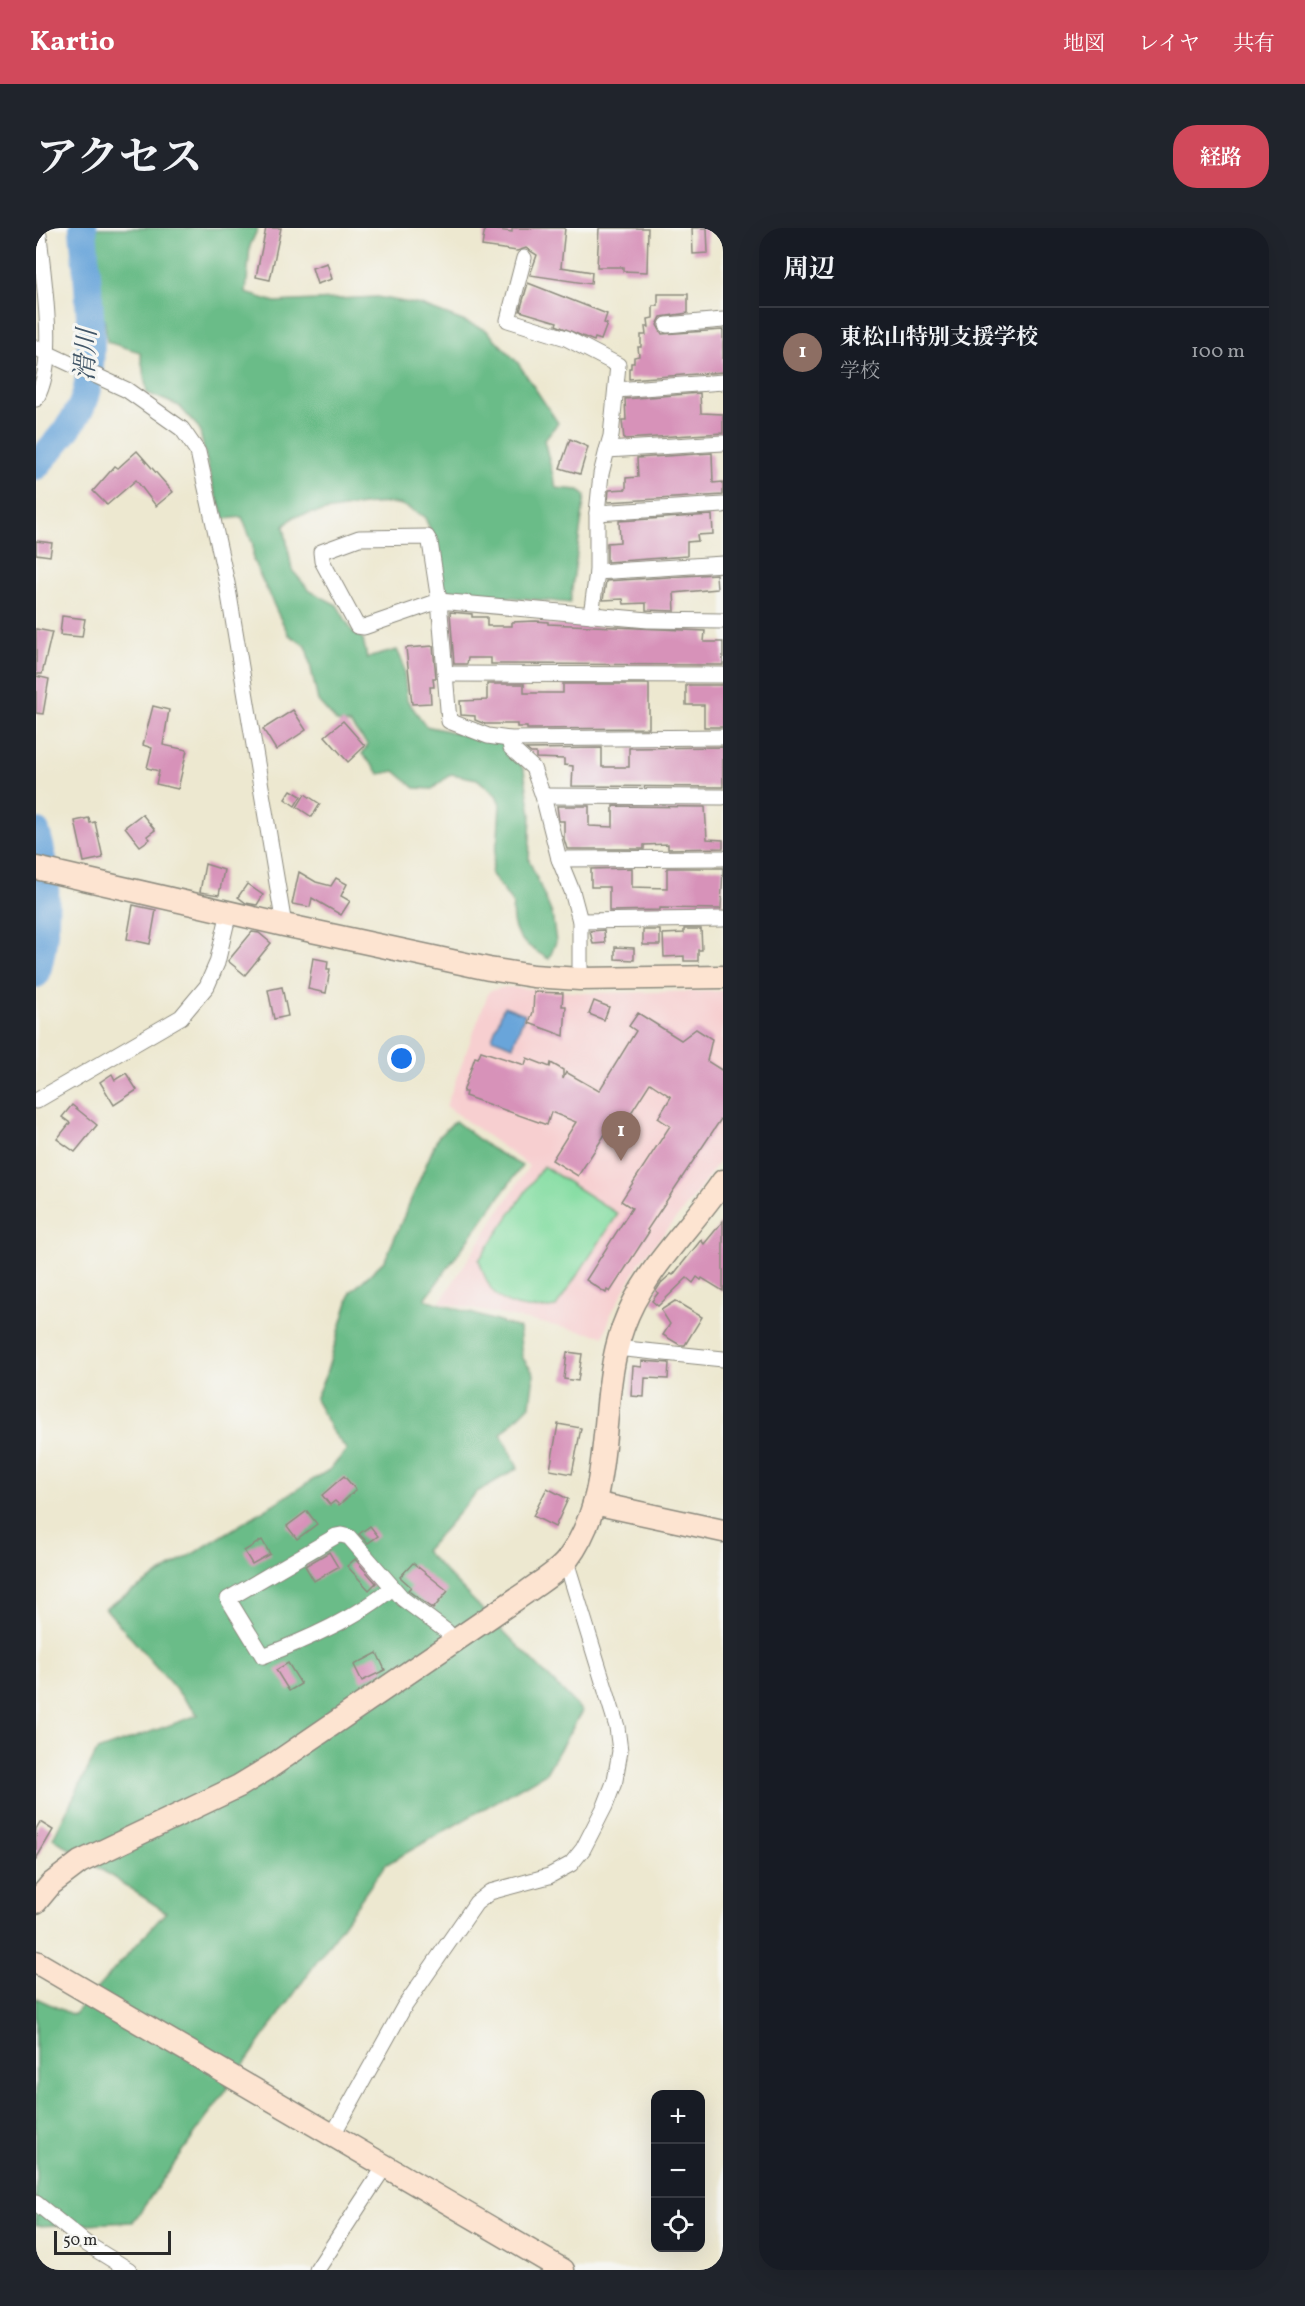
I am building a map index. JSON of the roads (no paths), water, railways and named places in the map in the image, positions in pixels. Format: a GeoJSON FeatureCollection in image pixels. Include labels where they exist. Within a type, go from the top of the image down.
{"type":"FeatureCollection","features":[{"type":"Feature","properties":{"kind":"street"},"geometry":{"type":"LineString","coordinates":[[36,230],[39,235],[47,353],[40,393],[36,399]]}},
{"type":"Feature","properties":{"kind":"street"},"geometry":{"type":"LineString","coordinates":[[524,258],[508,320],[566,338],[618,365],[611,436],[601,474],[597,513],[597,572],[591,615]]}},
{"type":"Feature","properties":{"kind":"street"},"geometry":{"type":"LineString","coordinates":[[667,325],[723,320]]}},
{"type":"Feature","properties":{"kind":"street"},"geometry":{"type":"LineString","coordinates":[[47,353],[127,390],[182,429],[198,452],[227,583],[284,925]]}},
{"type":"Feature","properties":{"kind":"street"},"geometry":{"type":"LineString","coordinates":[[616,390],[723,382]]}},
{"type":"Feature","properties":{"kind":"street"},"geometry":{"type":"LineString","coordinates":[[607,450],[723,442]]}},
{"type":"Feature","properties":{"kind":"street"},"geometry":{"type":"LineString","coordinates":[[597,513],[723,505]]}},
{"type":"Feature","properties":{"kind":"street"},"geometry":{"type":"LineString","coordinates":[[723,621],[648,620],[439,601],[364,627],[357,626],[322,561],[321,552],[359,538],[427,537],[430,542],[439,601],[449,721],[489,736],[509,738],[723,737]]}},
{"type":"Feature","properties":{"kind":"street"},"geometry":{"type":"LineString","coordinates":[[597,572],[723,564]]}},
{"type":"Feature","properties":{"kind":"street"},"geometry":{"type":"LineString","coordinates":[[446,674],[723,675]]}},
{"type":"Feature","properties":{"kind":"street"},"geometry":{"type":"LineString","coordinates":[[509,738],[511,748],[533,768],[543,796],[559,859],[572,891],[580,921],[580,979]]}},
{"type":"Feature","properties":{"kind":"street"},"geometry":{"type":"LineString","coordinates":[[543,796],[723,797]]}},
{"type":"Feature","properties":{"kind":"street"},"geometry":{"type":"LineString","coordinates":[[559,859],[723,858]]}},
{"type":"Feature","properties":{"kind":"street"},"geometry":{"type":"LineString","coordinates":[[36,868],[489,969],[534,976],[580,979],[723,977]]}},
{"type":"Feature","properties":{"kind":"street"},"geometry":{"type":"LineString","coordinates":[[36,1101],[181,1017],[207,986],[217,963],[229,912]]}},
{"type":"Feature","properties":{"kind":"street"},"geometry":{"type":"LineString","coordinates":[[580,921],[723,919]]}},
{"type":"Feature","properties":{"kind":"street"},"geometry":{"type":"LineString","coordinates":[[36,1902],[51,1884],[80,1862],[238,1786],[270,1767],[528,1591],[566,1561],[583,1532],[594,1503],[602,1462],[616,1348],[632,1305],[651,1272],[723,1181]]}},
{"type":"Feature","properties":{"kind":"street"},"geometry":{"type":"LineString","coordinates":[[616,1348],[723,1359]]}},
{"type":"Feature","properties":{"kind":"street"},"geometry":{"type":"LineString","coordinates":[[594,1503],[723,1532]]}},
{"type":"Feature","properties":{"kind":"street"},"geometry":{"type":"LineString","coordinates":[[392,1588],[380,1599],[301,1642],[263,1656],[228,1599],[341,1535],[349,1537],[392,1588],[454,1640]]}},
{"type":"Feature","properties":{"kind":"street"},"geometry":{"type":"LineString","coordinates":[[332,2136],[404,2007],[476,1903],[490,1892],[549,1876],[571,1864],[583,1849],[605,1806],[615,1780],[620,1751],[617,1726],[566,1561]]}},
{"type":"Feature","properties":{"kind":"street"},"geometry":{"type":"LineString","coordinates":[[36,1962],[564,2270]]}},
{"type":"Feature","properties":{"kind":"street"},"geometry":{"type":"LineString","coordinates":[[317,2270],[385,2166]]}},
{"type":"Feature","properties":{"kind":"street"},"geometry":{"type":"LineString","coordinates":[[36,2203],[87,2244],[129,2270]]}},
{"type":"Feature","properties":{"kind":"water"},"geometry":{"type":"Polygon","coordinates":[[[504,1006],[525,1014],[513,1046],[492,1038],[504,1006]]]}},
{"type":"Feature","properties":{"kind":"waterway","name":"滑川"},"geometry":{"type":"LineString","coordinates":[[36,466],[71,423],[81,407],[87,390],[91,345],[83,228]]}},
{"type":"Feature","properties":{"kind":"waterway","name":"滑川"},"geometry":{"type":"LineString","coordinates":[[36,832],[45,884],[45,922],[36,974]]}},
{"type":"Feature","properties":{"kind":"place","name":"東松山特別支援学校"},"geometry":{"type":"Point","coordinates":[621,1161]}}]}
